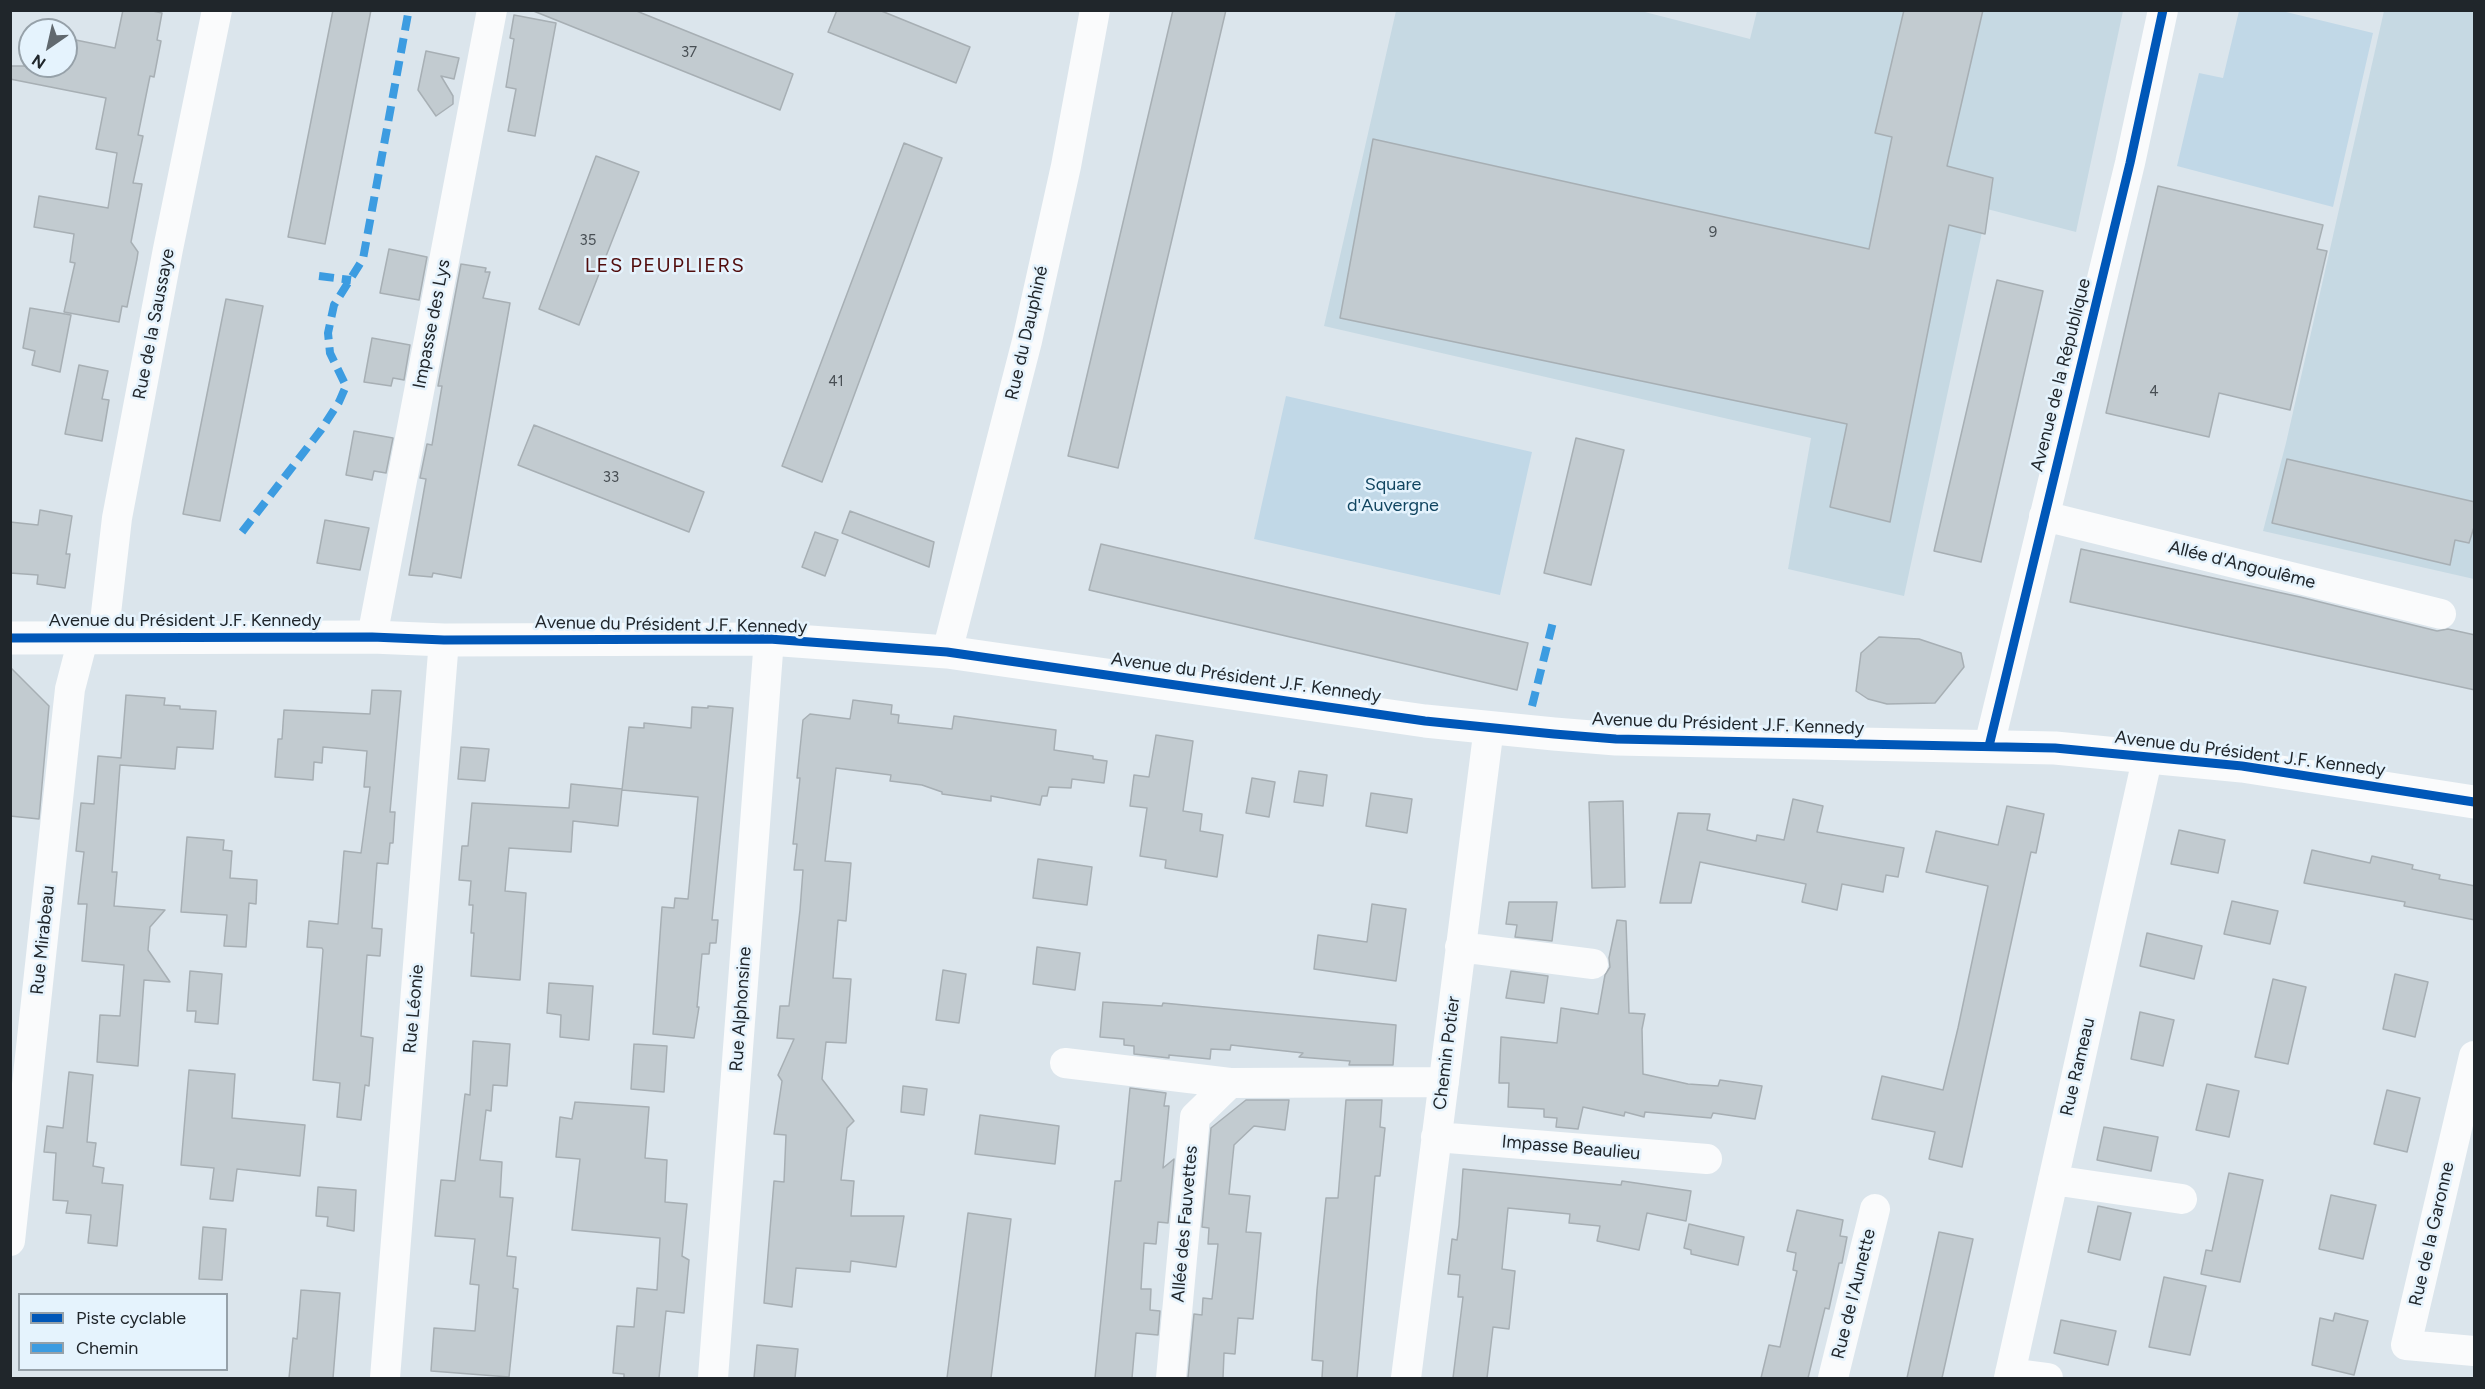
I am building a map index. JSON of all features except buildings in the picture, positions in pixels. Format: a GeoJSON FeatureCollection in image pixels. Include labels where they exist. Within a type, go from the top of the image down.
{"type":"FeatureCollection","features":[{"type":"Feature","properties":{"kind":"street","name":"Rue de la Saussaye"},"geometry":{"type":"LineString","coordinates":[[93,639],[168,249],[217,10]]}},
{"type":"Feature","properties":{"kind":"street","name":"Impasse des Lys"},"geometry":{"type":"LineString","coordinates":[[372,637],[492,10]]}},
{"type":"Feature","properties":{"kind":"street","name":"Rue du Dauphiné"},"geometry":{"type":"LineString","coordinates":[[947,652],[1027,341],[1066,166],[1095,10]]}},
{"type":"Feature","properties":{"kind":"street","name":"Avenue de la République"},"geometry":{"type":"LineString","coordinates":[[1989,746],[2127,174],[2163,10]]}},
{"type":"Feature","properties":{"kind":"street","name":"Allée d'Angoulême"},"geometry":{"type":"LineString","coordinates":[[2044,516],[2440,614]]}},
{"type":"Feature","properties":{"kind":"street","name":"Avenue du Président J.F. Kennedy"},"geometry":{"type":"LineString","coordinates":[[10,638],[769,639],[947,652],[1425,721],[1616,739],[2055,748],[2242,766],[2475,802]]}},
{"type":"Feature","properties":{"kind":"street","name":"Rue Mirabeau"},"geometry":{"type":"LineString","coordinates":[[10,1241],[70,689],[93,639]]}},
{"type":"Feature","properties":{"kind":"street","name":"Rue Alphonsine"},"geometry":{"type":"LineString","coordinates":[[713,1378],[769,639]]}},
{"type":"Feature","properties":{"kind":"street","name":"Rue Léonie"},"geometry":{"type":"LineString","coordinates":[[385,1378],[444,640]]}},
{"type":"Feature","properties":{"kind":"street","name":"Chemin Potier"},"geometry":{"type":"LineString","coordinates":[[1406,1378],[1489,727]]}},
{"type":"Feature","properties":{"kind":"street","name":"Rue Rameau"},"geometry":{"type":"LineString","coordinates":[[2009,1376],[2148,756]]}},
{"type":"Feature","properties":{"kind":"street"},"geometry":{"type":"LineString","coordinates":[[1460,947],[1593,964]]}},
{"type":"Feature","properties":{"kind":"street","name":"Rue de la Garonne"},"geometry":{"type":"LineString","coordinates":[[2475,1056],[2406,1345],[2475,1351]]}},
{"type":"Feature","properties":{"kind":"street"},"geometry":{"type":"LineString","coordinates":[[1065,1063],[1230,1083],[1444,1082]]}},
{"type":"Feature","properties":{"kind":"street","name":"Allée des Fauvettes"},"geometry":{"type":"LineString","coordinates":[[1171,1378],[1195,1117],[1230,1083]]}},
{"type":"Feature","properties":{"kind":"street","name":"Impasse Beaulieu"},"geometry":{"type":"LineString","coordinates":[[1436,1137],[1707,1160]]}},
{"type":"Feature","properties":{"kind":"street"},"geometry":{"type":"LineString","coordinates":[[2053,1180],[2182,1199]]}},
{"type":"Feature","properties":{"kind":"street","name":"Rue de l'Aunette"},"geometry":{"type":"LineString","coordinates":[[1833,1378],[1875,1209]]}},
{"type":"Feature","properties":{"kind":"street"},"geometry":{"type":"LineString","coordinates":[[2009,1376],[2048,1378]]}},
{"type":"Feature","properties":{"kind":"shaded area"},"geometry":{"type":"Polygon","coordinates":[[[1396,11],[1641,11],[1750,39],[1757,11],[2123,11],[2076,232],[1987,209],[1904,596],[1788,569],[1811,438],[1324,326],[1396,11]]]}},
{"type":"Feature","properties":{"kind":"shaded area"},"geometry":{"type":"Polygon","coordinates":[[[2384,11],[2474,11],[2474,579],[2263,531],[2286,443],[2384,11]]]}},
{"type":"Feature","properties":{"kind":"green space"},"geometry":{"type":"Polygon","coordinates":[[[2239,11],[2282,11],[2373,33],[2333,207],[2177,166],[2199,73],[2223,78],[2239,11]]]}},
{"type":"Feature","properties":{"kind":"green space","name":"Square d'Auvergne"},"geometry":{"type":"Polygon","coordinates":[[[1286,396],[1532,452],[1500,595],[1254,539],[1286,396]]]}},
{"type":"Feature","properties":{"kind":"marked path"},"geometry":{"type":"LineString","coordinates":[[242,532],[321,430],[339,402],[346,386],[330,353],[328,333],[334,305],[363,259],[408,14],[406,10]]}},
{"type":"Feature","properties":{"kind":"marked path"},"geometry":{"type":"LineString","coordinates":[[319,276],[351,280]]}},
{"type":"Feature","properties":{"kind":"marked path"},"geometry":{"type":"LineString","coordinates":[[1532,706],[1553,622]]}},
{"type":"Feature","properties":{"kind":"cycle path"},"geometry":{"type":"LineString","coordinates":[[1989,746],[2130,163],[2163,10]]}},
{"type":"Feature","properties":{"kind":"cycle path"},"geometry":{"type":"LineString","coordinates":[[10,638],[769,639],[947,652],[1425,721],[1554,734],[1616,739],[2055,748],[2242,766],[2474,802]]}},
{"type":"Feature","properties":{"kind":"district","name":"LES PEUPLIERS"},"geometry":{"type":"Point","coordinates":[665,266]}}]}
